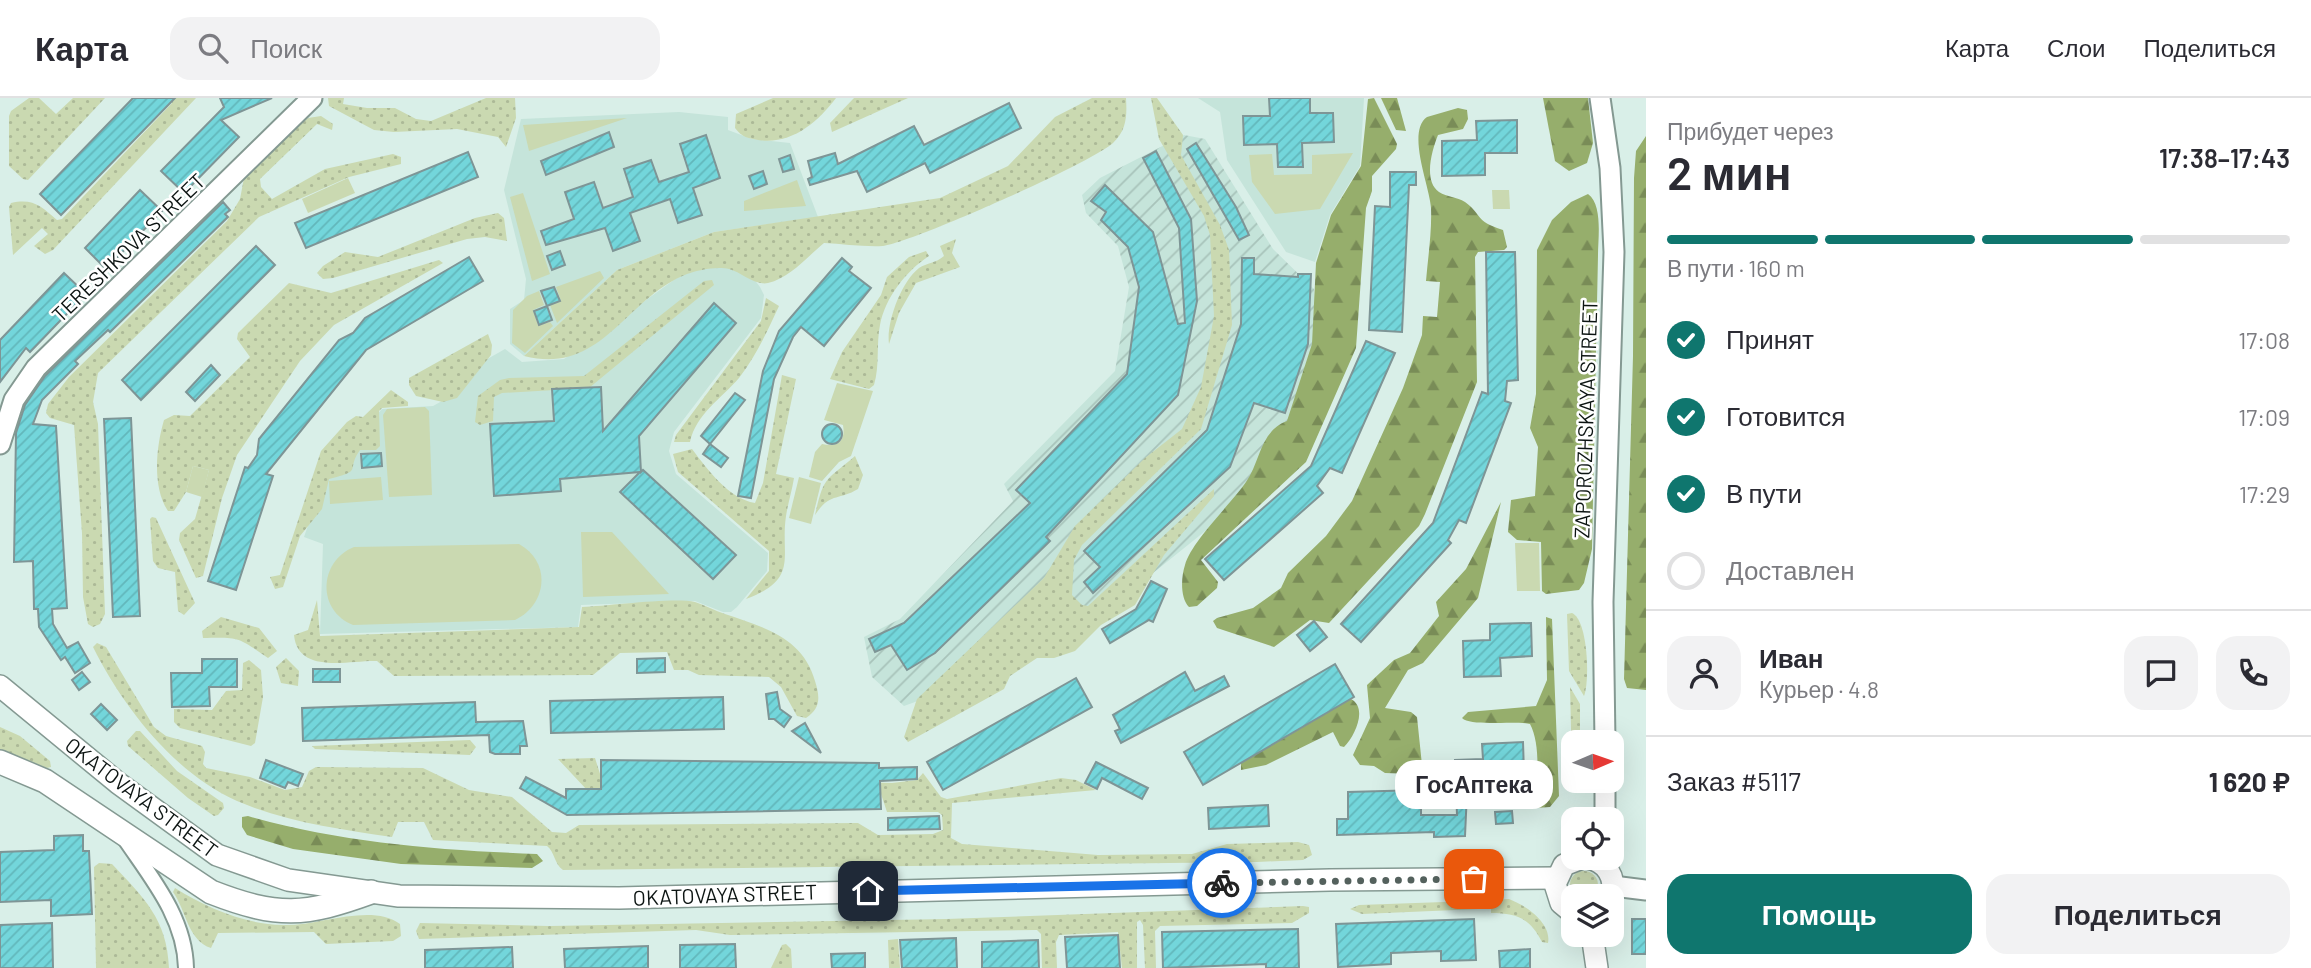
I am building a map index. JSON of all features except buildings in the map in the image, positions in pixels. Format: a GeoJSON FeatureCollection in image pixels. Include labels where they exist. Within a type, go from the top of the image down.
{"type":"FeatureCollection","features":[{"type":"Feature","properties":{"kind":"highway"},"geometry":{"type":"LineString","coordinates":[[0,762],[45,781],[211,892],[242,904],[298,912],[326,908],[371,892]]}},
{"type":"Feature","properties":{"kind":"main road","name":"ZAPOROZHSKAYA STREET"},"geometry":{"type":"LineString","coordinates":[[1601,98],[1614,252],[1603,602],[1605,730]]}},
{"type":"Feature","properties":{"kind":"main road","name":"TERESHKOVA STREET"},"geometry":{"type":"LineString","coordinates":[[0,444],[14,400],[36,368],[311,100]]}},
{"type":"Feature","properties":{"kind":"main road","name":"OKATOVAYA STREET"},"geometry":{"type":"LineString","coordinates":[[0,686],[118,783],[217,855],[288,880],[371,892],[418,897],[605,898],[1330,880],[1557,878]]}},
{"type":"Feature","properties":{"kind":"main road"},"geometry":{"type":"LineString","coordinates":[[1561,870],[1557,878],[1558,897],[1561,900]]}},
{"type":"Feature","properties":{"kind":"main road"},"geometry":{"type":"LineString","coordinates":[[1624,891],[1646,890]]}},
{"type":"Feature","properties":{"kind":"main road"},"geometry":{"type":"LineString","coordinates":[[1594,947],[1597,968]]}},
{"type":"Feature","properties":{"kind":"street"},"geometry":{"type":"LineString","coordinates":[[122,835],[169,902],[186,957],[186,968]]}},
{"type":"Feature","properties":{"kind":"shaded area"},"geometry":{"type":"Polygon","coordinates":[[[1198,98],[1364,98],[1360,166],[1330,215],[1315,262],[1286,252],[1227,160],[1220,112],[1198,98]]]}},
{"type":"Feature","properties":{"kind":"shaded area"},"geometry":{"type":"Polygon","coordinates":[[[679,112],[728,117],[728,130],[752,139],[790,143],[818,217],[714,232],[617,270],[524,356],[510,344],[510,309],[524,300],[526,279],[504,190],[521,119],[679,112]]]}},
{"type":"Feature","properties":{"kind":"shaded area"},"geometry":{"type":"Polygon","coordinates":[[[1184,135],[1205,139],[1273,249],[1314,289],[1319,342],[1290,433],[1250,495],[1101,615],[948,690],[904,706],[872,677],[864,637],[900,619],[1013,501],[1004,484],[1115,371],[1129,287],[1118,246],[1086,213],[1082,195],[1100,178],[1184,135]]]}},
{"type":"Feature","properties":{"kind":"shaded area"},"geometry":{"type":"Polygon","coordinates":[[[733,264],[751,275],[760,287],[764,295],[761,318],[674,432],[669,451],[676,474],[768,553],[767,571],[737,607],[731,612],[723,612],[695,601],[581,605],[578,627],[320,634],[323,544],[304,537],[329,465],[382,409],[433,406],[442,401],[454,378],[505,349],[522,362],[564,359],[685,272],[733,264]]]}},
{"type":"Feature","properties":{"kind":"green space"},"geometry":{"type":"Polygon","coordinates":[[[29,98],[39,98],[56,114],[73,98],[105,98],[28,180],[23,179],[9,166],[9,116],[11,111],[29,98]]]}},
{"type":"Feature","properties":{"kind":"green space"},"geometry":{"type":"Polygon","coordinates":[[[171,98],[196,98],[53,250],[45,254],[34,246],[48,234],[42,228],[13,255],[9,207],[11,203],[31,202],[57,220],[62,219],[172,103],[171,98]]]}},
{"type":"Feature","properties":{"kind":"green space"},"geometry":{"type":"Polygon","coordinates":[[[328,98],[344,98],[343,104],[367,108],[395,108],[416,119],[431,121],[486,98],[515,98],[516,118],[506,147],[498,137],[457,129],[394,132],[374,130],[329,106],[328,98]]]}},
{"type":"Feature","properties":{"kind":"green space"},"geometry":{"type":"Polygon","coordinates":[[[773,98],[836,98],[812,124],[792,136],[770,141],[758,140],[745,137],[735,128],[736,114],[773,98]]]}},
{"type":"Feature","properties":{"kind":"green space"},"geometry":{"type":"Polygon","coordinates":[[[854,98],[908,98],[832,132],[830,123],[854,98]]]}},
{"type":"Feature","properties":{"kind":"green space"},"geometry":{"type":"Polygon","coordinates":[[[1092,98],[1126,98],[1125,122],[1118,138],[1099,153],[1073,167],[1001,200],[928,231],[883,246],[824,243],[791,272],[768,283],[753,281],[724,268],[687,274],[665,286],[611,332],[574,355],[551,359],[524,356],[617,270],[714,232],[940,198],[1008,166],[1055,117],[1092,98]]]}},
{"type":"Feature","properties":{"kind":"green space"},"geometry":{"type":"Polygon","coordinates":[[[1151,98],[1157,98],[1183,135],[1181,155],[1220,225],[1229,250],[1232,325],[1201,429],[1082,545],[1074,560],[1072,595],[1082,605],[1088,606],[1214,489],[1214,496],[1164,555],[1135,605],[1101,625],[1075,651],[1054,658],[1037,658],[1010,676],[1004,689],[908,742],[904,737],[917,699],[1044,578],[1075,526],[1145,458],[1182,429],[1201,387],[1214,316],[1210,235],[1204,216],[1159,139],[1151,98]]]}},
{"type":"Feature","properties":{"kind":"green space"},"geometry":{"type":"Polygon","coordinates":[[[1374,98],[1397,144],[1396,149],[1372,176],[1372,191],[1366,208],[1356,348],[1306,462],[1201,560],[1218,582],[1217,588],[1197,606],[1189,607],[1182,587],[1189,556],[1203,534],[1246,482],[1271,432],[1287,421],[1312,344],[1316,263],[1331,215],[1361,166],[1368,99],[1374,98]]]}},
{"type":"Feature","properties":{"kind":"green space"},"geometry":{"type":"Polygon","coordinates":[[[1381,98],[1397,98],[1406,131],[1396,130],[1381,98]]]}},
{"type":"Feature","properties":{"kind":"green space"},"geometry":{"type":"Polygon","coordinates":[[[1543,98],[1588,98],[1593,143],[1587,163],[1569,171],[1555,161],[1543,98]]]}},
{"type":"Feature","properties":{"kind":"green space"},"geometry":{"type":"Polygon","coordinates":[[[1458,108],[1467,110],[1468,119],[1463,129],[1438,135],[1431,157],[1431,181],[1439,192],[1465,202],[1483,220],[1503,230],[1507,247],[1504,250],[1478,252],[1475,257],[1477,382],[1425,514],[1419,526],[1329,623],[1310,620],[1274,647],[1217,628],[1213,621],[1217,618],[1253,608],[1281,588],[1288,573],[1326,536],[1352,501],[1403,388],[1422,335],[1423,316],[1437,317],[1440,282],[1426,281],[1431,208],[1419,135],[1421,124],[1427,117],[1458,108]]]}},
{"type":"Feature","properties":{"kind":"green space"},"geometry":{"type":"Polygon","coordinates":[[[321,116],[333,124],[332,130],[317,124],[260,179],[261,187],[272,199],[325,169],[393,154],[401,157],[401,164],[349,177],[259,217],[98,373],[93,402],[98,424],[105,614],[100,624],[93,627],[88,624],[83,597],[82,533],[74,425],[50,418],[46,413],[48,404],[69,377],[227,221],[240,199],[244,178],[294,129],[308,118],[321,116]]]}},
{"type":"Feature","properties":{"kind":"green space"},"geometry":{"type":"Polygon","coordinates":[[[627,118],[529,151],[523,125],[627,118]]]}},
{"type":"Feature","properties":{"kind":"green space"},"geometry":{"type":"Polygon","coordinates":[[[1646,136],[1646,690],[1627,688],[1624,679],[1633,356],[1634,178],[1636,151],[1646,136]]]}},
{"type":"Feature","properties":{"kind":"green space"},"geometry":{"type":"Polygon","coordinates":[[[1353,153],[1320,209],[1275,214],[1252,182],[1249,155],[1272,154],[1274,175],[1312,174],[1312,155],[1353,153]]]}},
{"type":"Feature","properties":{"kind":"green space"},"geometry":{"type":"Polygon","coordinates":[[[348,178],[355,193],[308,213],[302,199],[348,178]]]}},
{"type":"Feature","properties":{"kind":"green space"},"geometry":{"type":"Polygon","coordinates":[[[797,180],[806,206],[744,211],[744,201],[797,180]]]}},
{"type":"Feature","properties":{"kind":"green space"},"geometry":{"type":"Polygon","coordinates":[[[1492,190],[1509,190],[1510,209],[1493,209],[1492,190]]]}},
{"type":"Feature","properties":{"kind":"green space"},"geometry":{"type":"Polygon","coordinates":[[[523,193],[550,274],[532,281],[510,197],[523,193]]]}},
{"type":"Feature","properties":{"kind":"green space"},"geometry":{"type":"Polygon","coordinates":[[[1588,194],[1596,206],[1599,231],[1592,549],[1584,583],[1579,590],[1546,594],[1542,591],[1541,542],[1517,540],[1508,532],[1511,500],[1535,496],[1538,447],[1530,428],[1536,394],[1537,250],[1552,220],[1571,202],[1588,194]]]}},
{"type":"Feature","properties":{"kind":"green space"},"geometry":{"type":"Polygon","coordinates":[[[498,213],[504,218],[507,241],[485,237],[467,239],[333,278],[323,279],[317,273],[345,252],[378,257],[475,218],[498,213]]]}},
{"type":"Feature","properties":{"kind":"green space"},"geometry":{"type":"Polygon","coordinates":[[[956,239],[952,253],[960,267],[916,283],[899,313],[889,344],[892,314],[906,283],[919,268],[944,256],[940,246],[956,239]]]}},
{"type":"Feature","properties":{"kind":"green space"},"geometry":{"type":"Polygon","coordinates":[[[926,251],[929,256],[912,269],[898,286],[883,315],[874,385],[869,389],[830,379],[842,352],[881,295],[887,277],[909,257],[926,251]]]}},
{"type":"Feature","properties":{"kind":"green space"},"geometry":{"type":"Polygon","coordinates":[[[439,260],[443,263],[334,325],[300,361],[237,455],[222,498],[203,576],[196,578],[179,540],[180,533],[195,519],[209,470],[193,466],[186,492],[174,511],[168,511],[159,490],[157,467],[164,420],[174,415],[190,416],[250,357],[237,339],[238,333],[289,283],[331,293],[439,260]]]}},
{"type":"Feature","properties":{"kind":"green space"},"geometry":{"type":"Polygon","coordinates":[[[600,271],[604,278],[557,323],[550,305],[561,301],[556,287],[600,271]]]}},
{"type":"Feature","properties":{"kind":"green space"},"geometry":{"type":"Polygon","coordinates":[[[712,280],[714,285],[589,388],[502,393],[494,397],[493,421],[480,425],[475,422],[478,396],[500,380],[584,376],[704,281],[712,280]]]}},
{"type":"Feature","properties":{"kind":"green space"},"geometry":{"type":"Polygon","coordinates":[[[539,291],[544,305],[533,310],[538,325],[550,322],[553,326],[525,353],[512,343],[513,310],[527,296],[539,291]]]}},
{"type":"Feature","properties":{"kind":"green space"},"geometry":{"type":"Polygon","coordinates":[[[766,298],[779,306],[751,361],[739,378],[704,415],[690,442],[674,442],[676,435],[761,321],[766,298]]]}},
{"type":"Feature","properties":{"kind":"green space"},"geometry":{"type":"Polygon","coordinates":[[[488,334],[492,345],[491,355],[457,398],[443,402],[416,396],[409,385],[409,378],[488,334]]]}},
{"type":"Feature","properties":{"kind":"green space"},"geometry":{"type":"Polygon","coordinates":[[[782,375],[796,379],[776,474],[794,478],[786,516],[784,565],[781,575],[774,583],[746,599],[769,571],[769,551],[678,472],[673,454],[692,449],[712,474],[736,496],[755,503],[763,483],[782,375]]]}},
{"type":"Feature","properties":{"kind":"green space"},"geometry":{"type":"Polygon","coordinates":[[[837,383],[873,391],[851,456],[839,462],[822,481],[809,477],[815,452],[822,444],[840,442],[843,435],[843,425],[824,420],[837,383]]]}},
{"type":"Feature","properties":{"kind":"green space"},"geometry":{"type":"Polygon","coordinates":[[[391,390],[408,402],[408,406],[382,408],[379,411],[380,446],[376,450],[360,450],[351,471],[329,479],[322,509],[300,536],[283,587],[275,589],[270,577],[280,575],[321,451],[347,422],[356,416],[363,417],[391,390]]]}},
{"type":"Feature","properties":{"kind":"green space"},"geometry":{"type":"Polygon","coordinates":[[[425,407],[429,411],[432,495],[389,497],[383,415],[387,409],[425,407]]]}},
{"type":"Feature","properties":{"kind":"green space"},"geometry":{"type":"Polygon","coordinates":[[[855,456],[863,475],[858,489],[825,503],[815,515],[824,485],[855,456]]]}},
{"type":"Feature","properties":{"kind":"green space"},"geometry":{"type":"Polygon","coordinates":[[[193,466],[209,470],[202,497],[186,492],[193,466]]]}},
{"type":"Feature","properties":{"kind":"green space"},"geometry":{"type":"Polygon","coordinates":[[[381,477],[383,500],[330,504],[329,481],[381,477]]]}},
{"type":"Feature","properties":{"kind":"green space"},"geometry":{"type":"Polygon","coordinates":[[[799,477],[821,483],[811,524],[789,518],[799,477]]]}},
{"type":"Feature","properties":{"kind":"green space"},"geometry":{"type":"Polygon","coordinates":[[[1501,502],[1478,598],[1423,663],[1408,670],[1385,708],[1411,712],[1417,717],[1422,765],[1413,774],[1385,773],[1374,766],[1360,765],[1353,755],[1370,718],[1367,685],[1394,660],[1410,653],[1439,616],[1436,602],[1466,569],[1501,502]]]}},
{"type":"Feature","properties":{"kind":"green space"},"geometry":{"type":"Polygon","coordinates":[[[152,517],[156,518],[195,603],[184,615],[178,611],[175,572],[158,568],[153,561],[152,517]]]}},
{"type":"Feature","properties":{"kind":"green space"},"geometry":{"type":"Polygon","coordinates":[[[581,532],[612,532],[669,594],[583,597],[581,532]]]}},
{"type":"Feature","properties":{"kind":"green space"},"geometry":{"type":"Polygon","coordinates":[[[1515,543],[1539,543],[1540,591],[1517,591],[1515,543]]]}},
{"type":"Feature","properties":{"kind":"green space"},"geometry":{"type":"Polygon","coordinates":[[[519,544],[537,561],[541,583],[534,604],[515,620],[353,625],[341,618],[328,597],[326,586],[334,563],[354,547],[519,544]]]}},
{"type":"Feature","properties":{"kind":"green space"},"geometry":{"type":"Polygon","coordinates":[[[317,600],[320,636],[579,627],[582,607],[657,601],[695,602],[767,629],[791,644],[809,666],[817,687],[818,702],[806,718],[797,716],[781,687],[769,677],[699,675],[688,670],[674,670],[667,652],[620,653],[593,675],[394,676],[377,661],[315,661],[305,656],[298,648],[294,635],[308,630],[317,600]]]}},
{"type":"Feature","properties":{"kind":"green space"},"geometry":{"type":"Polygon","coordinates":[[[1572,613],[1577,618],[1584,638],[1587,665],[1584,696],[1569,671],[1567,614],[1572,613]]]}},
{"type":"Feature","properties":{"kind":"green space"},"geometry":{"type":"Polygon","coordinates":[[[221,617],[259,628],[277,651],[268,658],[239,640],[203,638],[202,631],[221,617]]]}},
{"type":"Feature","properties":{"kind":"green space"},"geometry":{"type":"Polygon","coordinates":[[[1546,617],[1552,619],[1559,796],[1550,807],[1536,808],[1533,805],[1537,753],[1530,724],[1474,722],[1462,718],[1468,712],[1536,706],[1547,680],[1546,617]]]}},
{"type":"Feature","properties":{"kind":"green space"},"geometry":{"type":"Polygon","coordinates":[[[97,643],[106,647],[154,727],[166,736],[202,746],[205,752],[203,764],[206,768],[250,777],[285,790],[302,787],[309,771],[316,767],[423,768],[469,790],[512,797],[552,832],[566,833],[579,825],[858,823],[878,835],[933,834],[943,830],[942,815],[938,812],[887,812],[880,791],[587,790],[558,759],[595,758],[601,777],[892,783],[917,780],[923,773],[941,797],[947,799],[1061,778],[1076,780],[1096,790],[952,803],[951,838],[962,844],[1098,855],[1192,854],[1227,844],[1298,842],[1309,845],[1312,855],[1303,860],[1257,862],[563,870],[547,846],[433,840],[424,822],[398,822],[392,837],[294,820],[237,801],[192,774],[153,736],[135,715],[105,670],[93,647],[97,643]]]}},
{"type":"Feature","properties":{"kind":"green space"},"geometry":{"type":"Polygon","coordinates":[[[286,658],[299,671],[298,686],[281,683],[276,667],[286,658]]]}},
{"type":"Feature","properties":{"kind":"green space"},"geometry":{"type":"Polygon","coordinates":[[[249,660],[261,670],[263,697],[255,743],[251,746],[180,728],[174,722],[174,709],[212,710],[226,691],[242,690],[243,663],[249,660]]]}},
{"type":"Feature","properties":{"kind":"green space"},"geometry":{"type":"Polygon","coordinates":[[[1570,687],[1580,704],[1580,730],[1571,730],[1570,687]]]}},
{"type":"Feature","properties":{"kind":"green space"},"geometry":{"type":"Polygon","coordinates":[[[1351,699],[1359,709],[1358,722],[1344,747],[1340,746],[1333,732],[1266,765],[1241,770],[1241,763],[1351,699]]]}},
{"type":"Feature","properties":{"kind":"green space"},"geometry":{"type":"Polygon","coordinates":[[[0,727],[20,736],[50,761],[51,767],[47,768],[0,749],[0,727]]]}},
{"type":"Feature","properties":{"kind":"green space"},"geometry":{"type":"Polygon","coordinates":[[[136,731],[140,731],[177,771],[223,803],[224,808],[218,815],[214,816],[188,798],[128,746],[127,741],[136,731]]]}},
{"type":"Feature","properties":{"kind":"green space"},"geometry":{"type":"Polygon","coordinates":[[[470,740],[476,747],[470,755],[315,749],[312,746],[470,740]]]}},
{"type":"Feature","properties":{"kind":"green space"},"geometry":{"type":"Polygon","coordinates":[[[248,816],[355,839],[537,854],[543,861],[532,868],[401,864],[293,849],[247,835],[242,827],[242,817],[248,816]]]}},
{"type":"Feature","properties":{"kind":"green space"},"geometry":{"type":"Polygon","coordinates":[[[99,863],[112,864],[152,910],[164,936],[169,968],[96,968],[94,867],[99,863]]]}},
{"type":"Feature","properties":{"kind":"green space"},"geometry":{"type":"Polygon","coordinates":[[[1584,871],[1594,875],[1598,884],[1570,884],[1574,875],[1584,871]]]}},
{"type":"Feature","properties":{"kind":"green space"},"geometry":{"type":"Polygon","coordinates":[[[175,888],[213,908],[254,922],[296,925],[374,915],[400,924],[401,936],[393,941],[326,944],[314,932],[218,933],[211,948],[197,939],[192,932],[173,892],[175,888]]]}},
{"type":"Feature","properties":{"kind":"green space"},"geometry":{"type":"Polygon","coordinates":[[[1509,899],[1529,910],[1542,922],[1548,943],[1542,942],[1532,927],[1521,918],[1491,913],[1491,900],[1509,899]]]}},
{"type":"Feature","properties":{"kind":"green space"},"geometry":{"type":"Polygon","coordinates":[[[1479,902],[1479,909],[1362,914],[1350,909],[1359,905],[1479,902]]]}},
{"type":"Feature","properties":{"kind":"green space"},"geometry":{"type":"Polygon","coordinates":[[[1309,907],[1309,913],[1292,923],[1160,926],[1155,931],[1156,968],[1145,968],[1143,925],[1140,920],[1137,922],[1137,968],[1122,968],[1118,932],[1059,935],[1056,942],[1057,968],[1042,968],[1041,934],[1037,930],[730,935],[696,930],[419,939],[416,931],[420,923],[549,926],[946,919],[1309,907]]]}},
{"type":"Feature","properties":{"kind":"green space"},"geometry":{"type":"Polygon","coordinates":[[[898,939],[900,968],[889,968],[888,940],[898,939]]]}},
{"type":"Feature","properties":{"kind":"green space"},"geometry":{"type":"Polygon","coordinates":[[[786,944],[791,949],[792,968],[771,968],[782,945],[786,944]]]}},
{"type":"Feature","properties":{"kind":"way so far"},"geometry":{"type":"LineString","coordinates":[[1222,883],[1474,879]]}},
{"type":"Feature","properties":{"kind":"place","name":"ГосАптека"},"geometry":{"type":"Point","coordinates":[1474,879]}},
{"type":"Feature","properties":{"kind":"route"},"geometry":{"type":"LineString","coordinates":[[868,891],[1222,883]]}}]}
